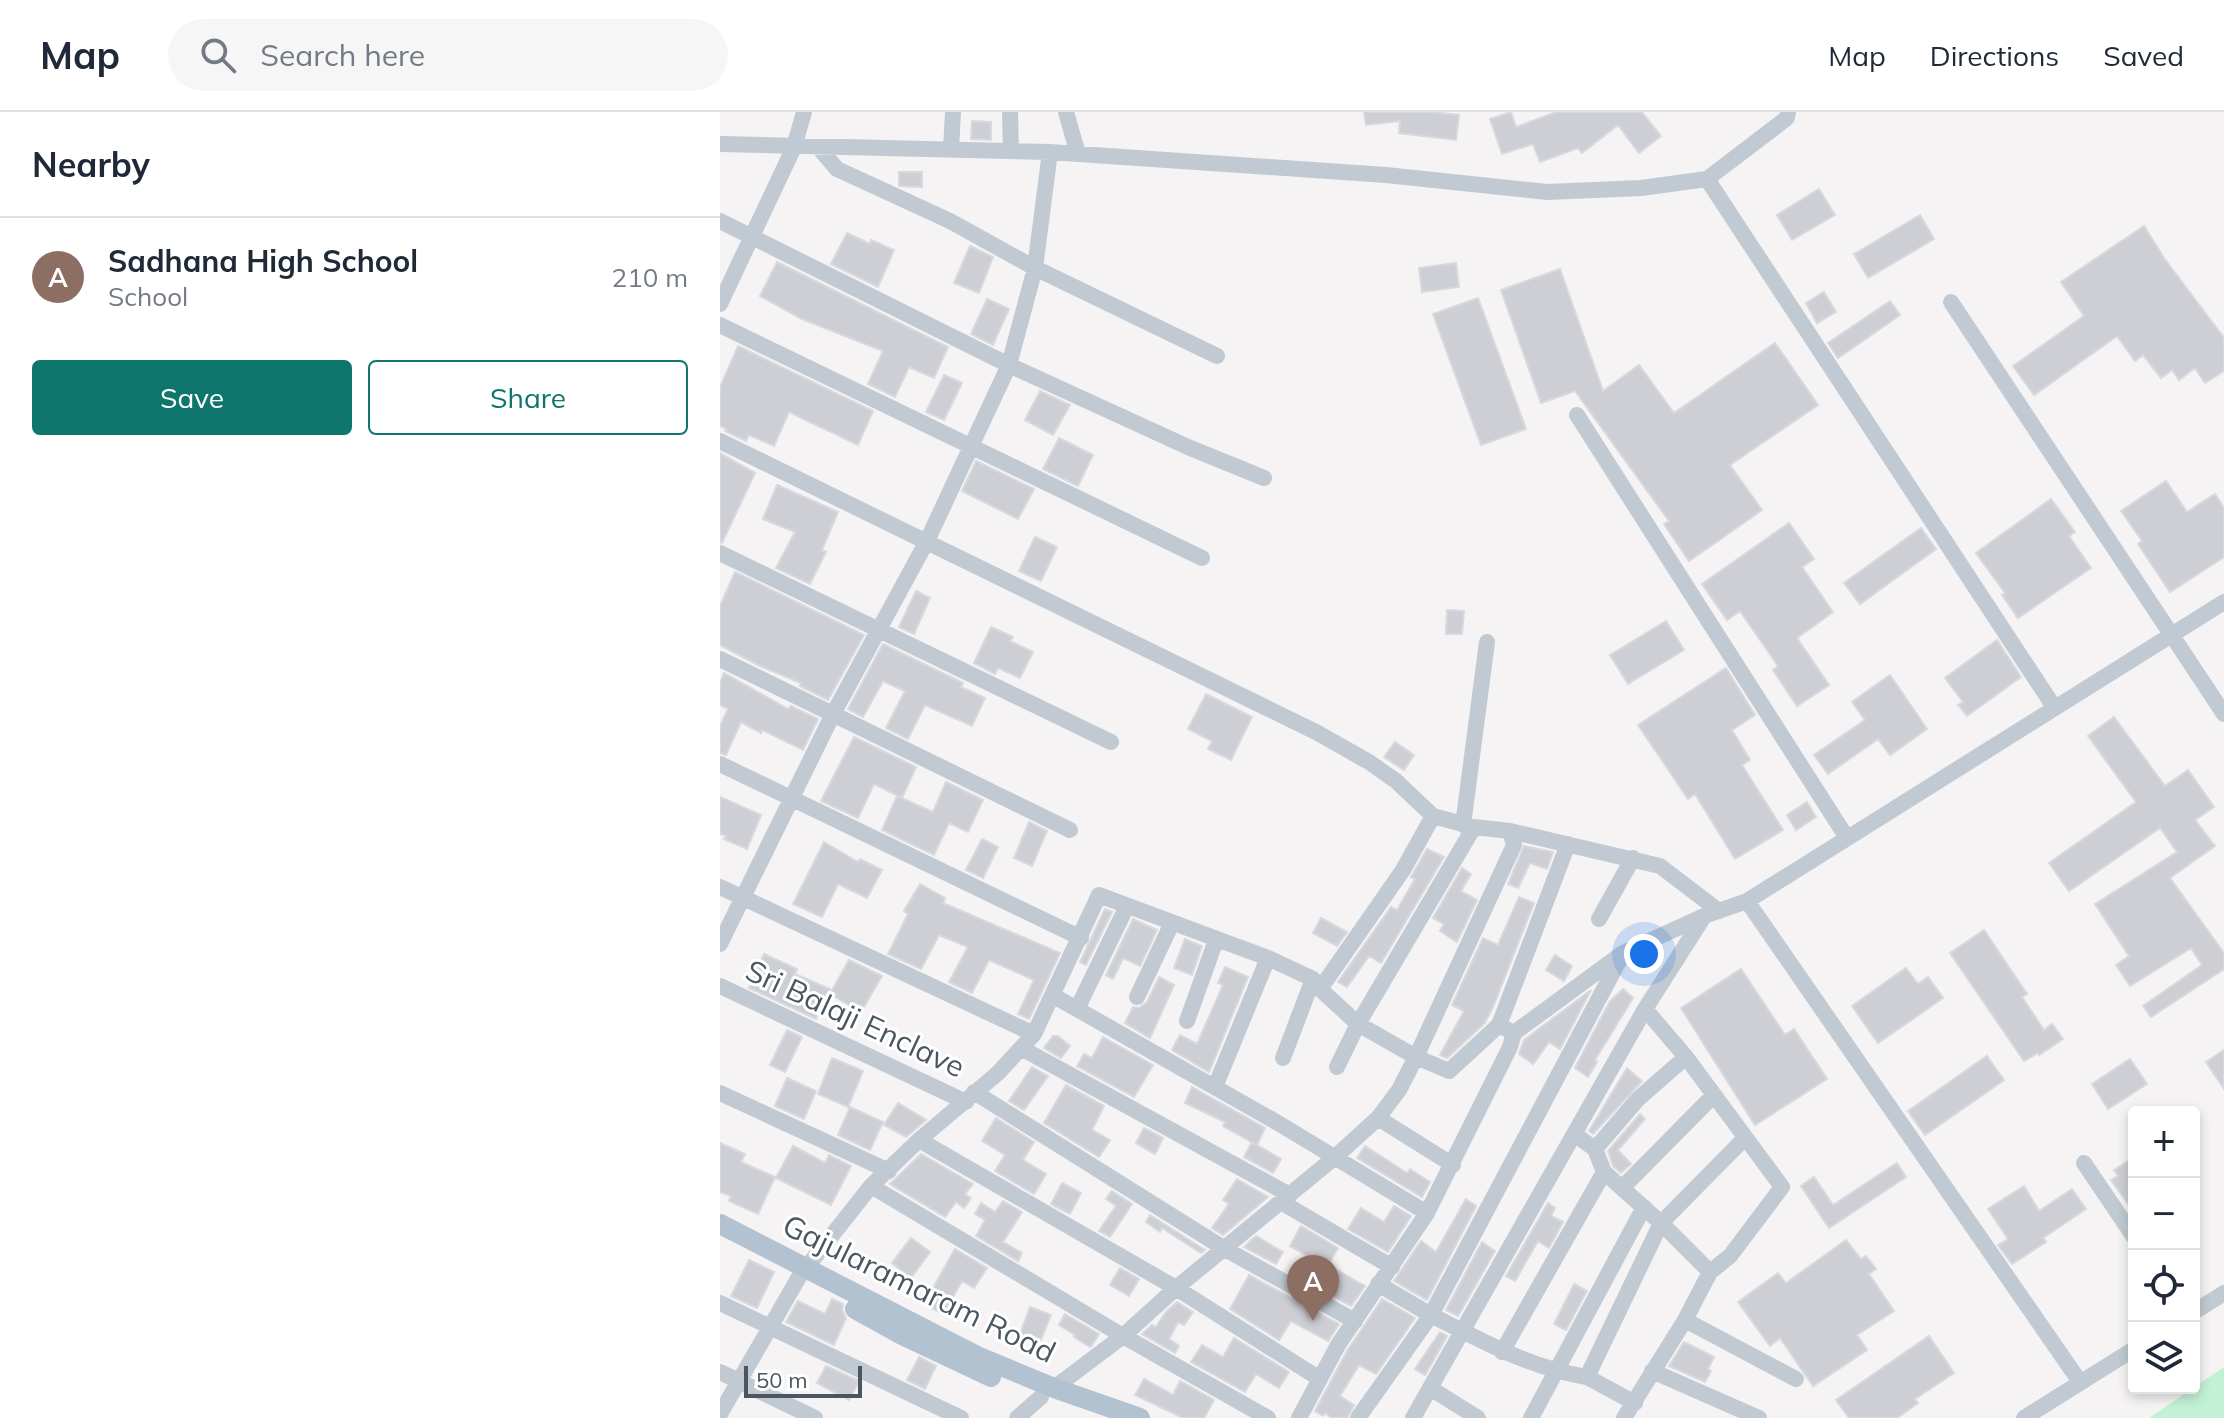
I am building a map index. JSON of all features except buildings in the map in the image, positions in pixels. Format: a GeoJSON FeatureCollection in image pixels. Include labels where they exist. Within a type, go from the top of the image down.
{"type":"FeatureCollection","features":[{"type":"Feature","properties":{"kind":"main road","name":"Gajularamaram Road"},"geometry":{"type":"LineString","coordinates":[[720,1224],[803,1272]]}},
{"type":"Feature","properties":{"kind":"main road","name":"Gajularamaram Road"},"geometry":{"type":"LineString","coordinates":[[720,1236],[803,1272],[1099,1418]]}},
{"type":"Feature","properties":{"kind":"main road","name":"Gajularamaram Road"},"geometry":{"type":"LineString","coordinates":[[1048,1392],[1140,1418]]}},
{"type":"Feature","properties":{"kind":"street"},"geometry":{"type":"LineString","coordinates":[[720,304],[794,147],[804,112]]}},
{"type":"Feature","properties":{"kind":"street"},"geometry":{"type":"LineString","coordinates":[[951,150],[953,112]]}},
{"type":"Feature","properties":{"kind":"street"},"geometry":{"type":"LineString","coordinates":[[1010,112],[1011,151]]}},
{"type":"Feature","properties":{"kind":"street"},"geometry":{"type":"LineString","coordinates":[[1066,112],[1078,154]]}},
{"type":"Feature","properties":{"kind":"street"},"geometry":{"type":"LineString","coordinates":[[720,144],[1050,152],[1386,175],[1547,192],[1641,188],[1707,179],[1787,118],[1788,112]]}},
{"type":"Feature","properties":{"kind":"street"},"geometry":{"type":"LineString","coordinates":[[819,148],[837,169],[950,221],[1035,268],[1217,356]]}},
{"type":"Feature","properties":{"kind":"street"},"geometry":{"type":"LineString","coordinates":[[720,944],[833,714],[927,541],[1009,365],[1035,268],[1050,152]]}},
{"type":"Feature","properties":{"kind":"street"},"geometry":{"type":"LineString","coordinates":[[1707,179],[2054,707]]}},
{"type":"Feature","properties":{"kind":"street"},"geometry":{"type":"LineString","coordinates":[[720,221],[1009,365],[1264,478]]}},
{"type":"Feature","properties":{"kind":"street"},"geometry":{"type":"LineString","coordinates":[[1951,302],[2224,714]]}},
{"type":"Feature","properties":{"kind":"street"},"geometry":{"type":"LineString","coordinates":[[720,325],[971,449],[1202,558]]}},
{"type":"Feature","properties":{"kind":"street"},"geometry":{"type":"LineString","coordinates":[[1577,415],[1847,838]]}},
{"type":"Feature","properties":{"kind":"street"},"geometry":{"type":"LineString","coordinates":[[720,441],[1316,732],[1396,781],[1433,816],[1660,866],[1711,914]]}},
{"type":"Feature","properties":{"kind":"street"},"geometry":{"type":"LineString","coordinates":[[720,553],[1111,742]]}},
{"type":"Feature","properties":{"kind":"street"},"geometry":{"type":"LineString","coordinates":[[720,1414],[803,1272],[871,1186],[919,1140],[998,1073],[1034,1034],[1099,895],[1268,958],[1316,984],[1358,1024],[1416,1057],[1449,1071],[1506,1029],[1623,953],[1747,901],[2224,602]]}},
{"type":"Feature","properties":{"kind":"street"},"geometry":{"type":"LineString","coordinates":[[1337,1067],[1468,826],[1487,642]]}},
{"type":"Feature","properties":{"kind":"street"},"geometry":{"type":"LineString","coordinates":[[720,659],[1070,830]]}},
{"type":"Feature","properties":{"kind":"street"},"geometry":{"type":"LineString","coordinates":[[720,764],[1081,938]]}},
{"type":"Feature","properties":{"kind":"street"},"geometry":{"type":"LineString","coordinates":[[1283,1058],[1316,984],[1403,870],[1433,816]]}},
{"type":"Feature","properties":{"kind":"street"},"geometry":{"type":"LineString","coordinates":[[1017,1418],[1123,1336],[1378,1118],[1399,1090],[1416,1057],[1514,845],[1510,831]]}},
{"type":"Feature","properties":{"kind":"street"},"geometry":{"type":"LineString","coordinates":[[1299,1418],[1378,1284],[1427,1213],[1510,1047],[1506,1029],[1568,844]]}},
{"type":"Feature","properties":{"kind":"street"},"geometry":{"type":"LineString","coordinates":[[1599,919],[1633,858]]}},
{"type":"Feature","properties":{"kind":"street"},"geometry":{"type":"LineString","coordinates":[[720,887],[1034,1034]]}},
{"type":"Feature","properties":{"kind":"street"},"geometry":{"type":"LineString","coordinates":[[1747,901],[2080,1382]]}},
{"type":"Feature","properties":{"kind":"street"},"geometry":{"type":"LineString","coordinates":[[1077,1009],[1127,906]]}},
{"type":"Feature","properties":{"kind":"street"},"geometry":{"type":"LineString","coordinates":[[1413,1418],[1645,1009],[1711,914]]}},
{"type":"Feature","properties":{"kind":"street"},"geometry":{"type":"LineString","coordinates":[[1137,997],[1172,923]]}},
{"type":"Feature","properties":{"kind":"street"},"geometry":{"type":"LineString","coordinates":[[1187,1021],[1216,940]]}},
{"type":"Feature","properties":{"kind":"street"},"geometry":{"type":"LineString","coordinates":[[1358,1418],[1431,1315],[1623,953]]}},
{"type":"Feature","properties":{"kind":"street"},"geometry":{"type":"LineString","coordinates":[[1215,1087],[1268,958]]}},
{"type":"Feature","properties":{"kind":"street","name":"Sri Balaji Enclave"},"geometry":{"type":"LineString","coordinates":[[720,986],[970,1097],[1225,1249],[1355,1321]]}},
{"type":"Feature","properties":{"kind":"street"},"geometry":{"type":"LineString","coordinates":[[1054,996],[1278,1123],[1427,1213]]}},
{"type":"Feature","properties":{"kind":"street"},"geometry":{"type":"LineString","coordinates":[[1378,1284],[1502,1352],[1555,1372],[1587,1377],[1631,1413],[1710,1272],[1730,1256],[1782,1187],[1686,1057],[1645,1009]]}},
{"type":"Feature","properties":{"kind":"street"},"geometry":{"type":"LineString","coordinates":[[1021,1048],[1286,1198],[1392,1267]]}},
{"type":"Feature","properties":{"kind":"street"},"geometry":{"type":"LineString","coordinates":[[1595,1149],[1638,1099],[1686,1057]]}},
{"type":"Feature","properties":{"kind":"street"},"geometry":{"type":"LineString","coordinates":[[720,1093],[889,1171]]}},
{"type":"Feature","properties":{"kind":"street"},"geometry":{"type":"LineString","coordinates":[[1622,1188],[1714,1095]]}},
{"type":"Feature","properties":{"kind":"street"},"geometry":{"type":"LineString","coordinates":[[1378,1118],[1453,1165]]}},
{"type":"Feature","properties":{"kind":"street"},"geometry":{"type":"LineString","coordinates":[[1574,1134],[1595,1149],[1604,1172],[1710,1272]]}},
{"type":"Feature","properties":{"kind":"street"},"geometry":{"type":"LineString","coordinates":[[1587,1377],[1661,1223],[1745,1138]]}},
{"type":"Feature","properties":{"kind":"street"},"geometry":{"type":"LineString","coordinates":[[919,1140],[1176,1288],[1320,1379]]}},
{"type":"Feature","properties":{"kind":"street"},"geometry":{"type":"LineString","coordinates":[[2084,1163],[2128,1228]]}},
{"type":"Feature","properties":{"kind":"street"},"geometry":{"type":"LineString","coordinates":[[1502,1352],[1604,1172]]}},
{"type":"Feature","properties":{"kind":"street"},"geometry":{"type":"LineString","coordinates":[[871,1186],[1268,1418]]}},
{"type":"Feature","properties":{"kind":"street"},"geometry":{"type":"LineString","coordinates":[[1531,1418],[1644,1207]]}},
{"type":"Feature","properties":{"kind":"street"},"geometry":{"type":"LineString","coordinates":[[2200,1308],[2224,1293]]}},
{"type":"Feature","properties":{"kind":"street"},"geometry":{"type":"LineString","coordinates":[[720,1303],[961,1418]]}},
{"type":"Feature","properties":{"kind":"street"},"geometry":{"type":"LineString","coordinates":[[1685,1320],[1796,1379]]}},
{"type":"Feature","properties":{"kind":"street"},"geometry":{"type":"LineString","coordinates":[[2024,1418],[2128,1353]]}},
{"type":"Feature","properties":{"kind":"street"},"geometry":{"type":"LineString","coordinates":[[1652,1371],[1759,1418]]}},
{"type":"Feature","properties":{"kind":"street"},"geometry":{"type":"LineString","coordinates":[[720,1372],[815,1418]]}},
{"type":"Feature","properties":{"kind":"street"},"geometry":{"type":"LineString","coordinates":[[1430,1388],[1473,1416]]}},
{"type":"Feature","properties":{"kind":"green space"},"geometry":{"type":"Polygon","coordinates":[[[2224,1367],[2224,1418],[2149,1418],[2184,1394],[2200,1394],[2200,1383],[2224,1367]]]}},
{"type":"Feature","properties":{"kind":"place","name":"Sadhana High School"},"geometry":{"type":"Point","coordinates":[1313,1321]}}]}
